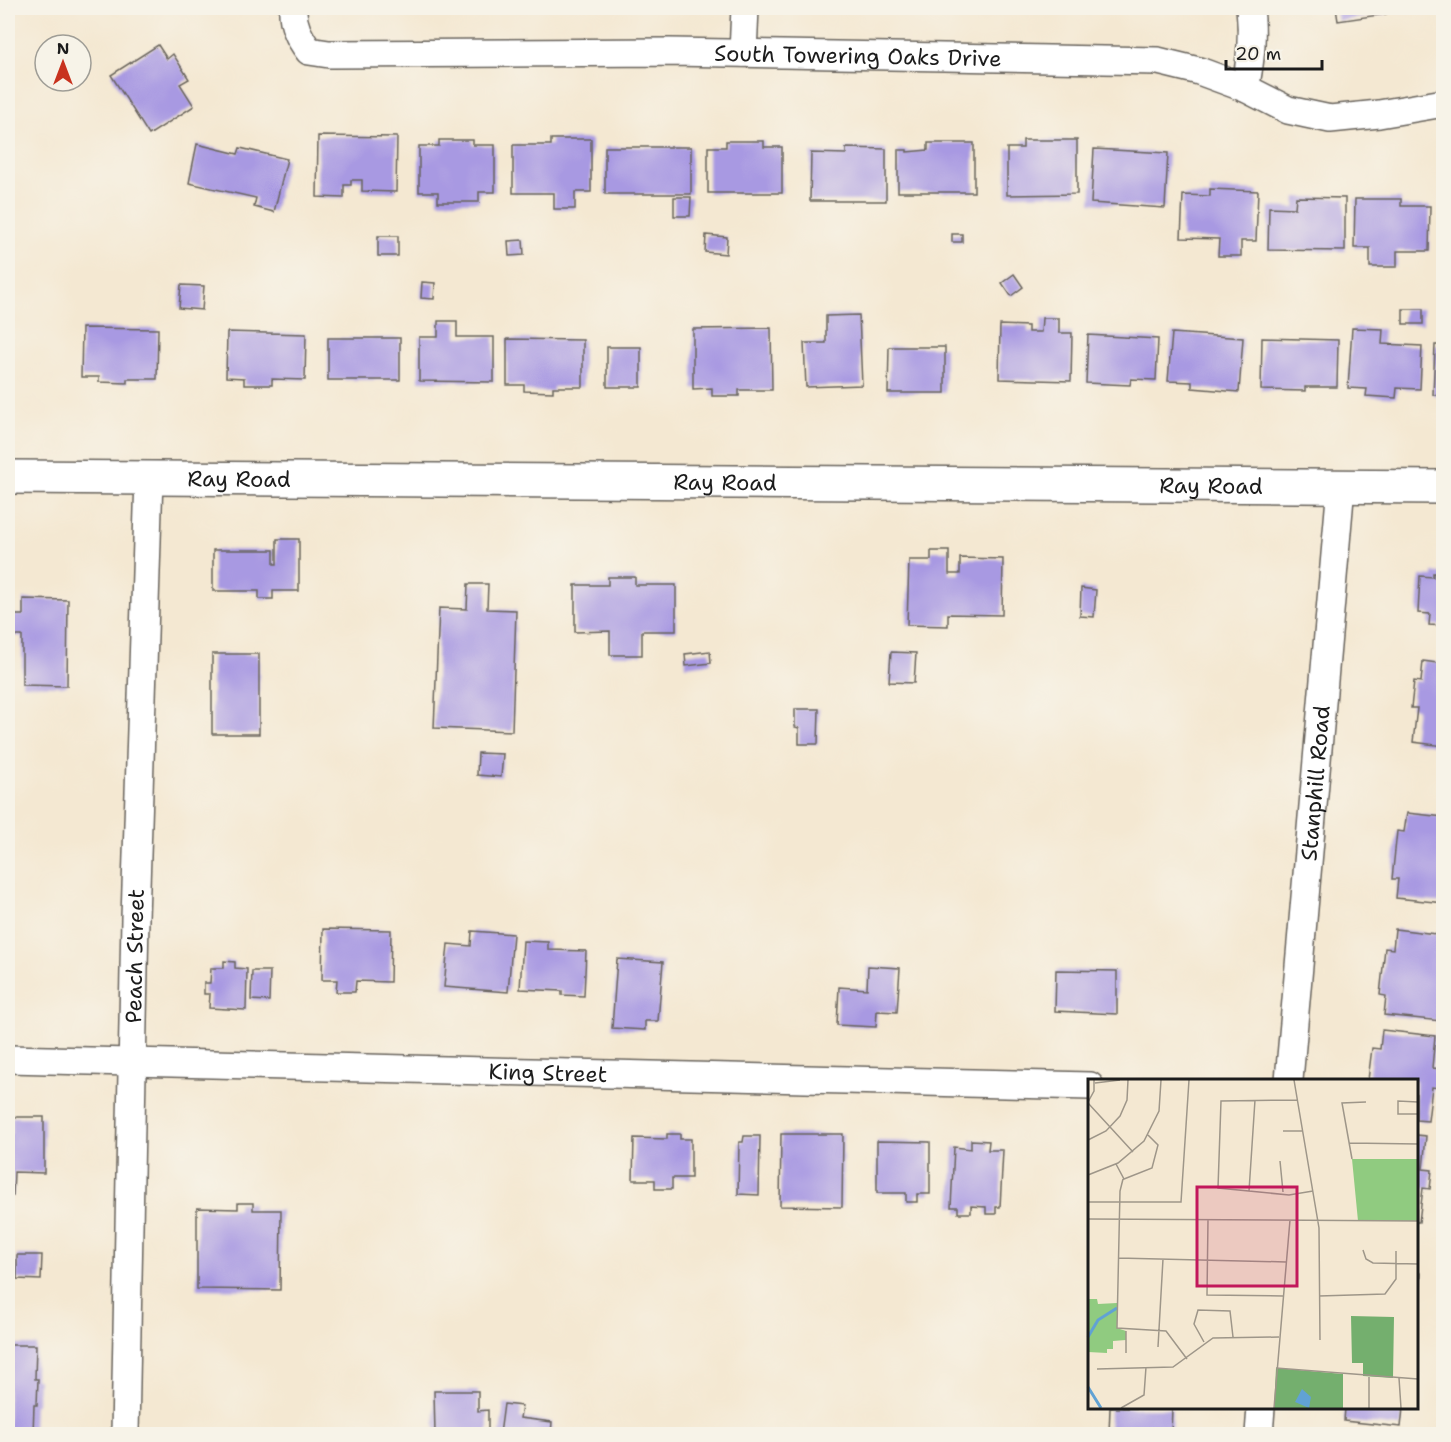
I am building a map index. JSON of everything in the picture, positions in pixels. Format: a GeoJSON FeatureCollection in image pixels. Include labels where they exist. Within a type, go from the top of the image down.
{"type":"FeatureCollection","features":[{"type":"Feature","properties":{"kind":"street","name":"South Towering Oaks Drive"},"geometry":{"type":"LineString","coordinates":[[293,8],[299,38],[309,51],[329,54],[743,53],[1158,61],[1198,71],[1245,88],[1288,110],[1330,119],[1379,114],[1443,103]]}},
{"type":"Feature","properties":{"kind":"street"},"geometry":{"type":"LineString","coordinates":[[743,53],[745,8]]}},
{"type":"Feature","properties":{"kind":"street"},"geometry":{"type":"LineString","coordinates":[[1245,88],[1251,61],[1250,8]]}},
{"type":"Feature","properties":{"kind":"street","name":"Ray Road"},"geometry":{"type":"LineString","coordinates":[[8,477],[1443,487]]}},
{"type":"Feature","properties":{"kind":"street","name":"Peach Street"},"geometry":{"type":"LineString","coordinates":[[124,1434],[135,918],[149,478]]}},
{"type":"Feature","properties":{"kind":"street","name":"Stanphill Road"},"geometry":{"type":"LineString","coordinates":[[1290,1079],[1341,486]]}},
{"type":"Feature","properties":{"kind":"street","name":"King Street"},"geometry":{"type":"LineString","coordinates":[[8,1059],[1088,1086]]}},
{"type":"Feature","properties":{"kind":"street"},"geometry":{"type":"LineString","coordinates":[[1259,1434],[1261,1409]]}},
{"type":"Feature","properties":{"kind":"building"},"geometry":{"type":"Polygon","coordinates":[[[1336,8],[1398,9],[1385,11],[1386,14],[1338,21],[1336,8]]]}},
{"type":"Feature","properties":{"kind":"building"},"geometry":{"type":"Polygon","coordinates":[[[158,45],[167,59],[173,54],[189,79],[180,84],[194,106],[149,135],[111,75],[158,45]]]}},
{"type":"Feature","properties":{"kind":"building"},"geometry":{"type":"Polygon","coordinates":[[[318,136],[397,137],[396,192],[362,191],[362,180],[351,180],[351,185],[344,185],[344,198],[317,197],[318,136]]]}},
{"type":"Feature","properties":{"kind":"building"},"geometry":{"type":"Polygon","coordinates":[[[551,139],[591,139],[591,192],[575,192],[575,209],[554,209],[554,193],[513,193],[513,145],[551,145],[551,139]]]}},
{"type":"Feature","properties":{"kind":"building"},"geometry":{"type":"Polygon","coordinates":[[[439,140],[473,140],[473,145],[495,145],[495,192],[479,192],[479,202],[438,202],[438,192],[419,192],[419,146],[439,146],[439,140]]]}},
{"type":"Feature","properties":{"kind":"building"},"geometry":{"type":"Polygon","coordinates":[[[1023,140],[1077,140],[1077,194],[1007,195],[1007,148],[1023,148],[1023,140]]]}},
{"type":"Feature","properties":{"kind":"building"},"geometry":{"type":"Polygon","coordinates":[[[726,141],[764,141],[764,147],[782,147],[782,193],[708,193],[708,147],[726,147],[726,141]]]}},
{"type":"Feature","properties":{"kind":"building"},"geometry":{"type":"Polygon","coordinates":[[[928,143],[974,143],[974,192],[898,192],[898,150],[907,150],[907,152],[928,150],[928,143]]]}},
{"type":"Feature","properties":{"kind":"building"},"geometry":{"type":"Polygon","coordinates":[[[197,144],[238,154],[240,148],[287,159],[274,212],[254,207],[256,198],[189,183],[197,144]]]}},
{"type":"Feature","properties":{"kind":"building"},"geometry":{"type":"Polygon","coordinates":[[[605,147],[691,147],[691,194],[605,194],[605,147]]]}},
{"type":"Feature","properties":{"kind":"building"},"geometry":{"type":"Polygon","coordinates":[[[846,148],[886,149],[886,201],[810,201],[811,153],[846,154],[846,148]]]}},
{"type":"Feature","properties":{"kind":"building"},"geometry":{"type":"Polygon","coordinates":[[[1094,149],[1168,153],[1165,208],[1091,203],[1094,149]]]}},
{"type":"Feature","properties":{"kind":"building"},"geometry":{"type":"Polygon","coordinates":[[[1210,189],[1258,191],[1256,241],[1241,241],[1241,256],[1218,256],[1219,239],[1181,238],[1183,195],[1210,196],[1210,189]]]}},
{"type":"Feature","properties":{"kind":"building"},"geometry":{"type":"Polygon","coordinates":[[[674,197],[691,197],[690,216],[674,216],[674,197]]]}},
{"type":"Feature","properties":{"kind":"building"},"geometry":{"type":"Polygon","coordinates":[[[1296,197],[1345,198],[1345,251],[1268,250],[1269,207],[1295,208],[1296,197]]]}},
{"type":"Feature","properties":{"kind":"building"},"geometry":{"type":"Polygon","coordinates":[[[1355,199],[1401,199],[1401,206],[1430,206],[1429,251],[1397,251],[1397,267],[1370,267],[1370,248],[1354,248],[1355,199]]]}},
{"type":"Feature","properties":{"kind":"building"},"geometry":{"type":"Polygon","coordinates":[[[952,234],[962,234],[962,242],[952,242],[952,234]]]}},
{"type":"Feature","properties":{"kind":"building"},"geometry":{"type":"Polygon","coordinates":[[[706,235],[727,237],[726,254],[705,252],[706,235]]]}},
{"type":"Feature","properties":{"kind":"building"},"geometry":{"type":"Polygon","coordinates":[[[378,236],[398,236],[398,256],[378,256],[378,236]]]}},
{"type":"Feature","properties":{"kind":"building"},"geometry":{"type":"Polygon","coordinates":[[[523,240],[524,255],[509,256],[508,241],[523,240]]]}},
{"type":"Feature","properties":{"kind":"building"},"geometry":{"type":"Polygon","coordinates":[[[1014,274],[1023,287],[1011,296],[1002,283],[1014,274]]]}},
{"type":"Feature","properties":{"kind":"building"},"geometry":{"type":"Polygon","coordinates":[[[422,282],[435,283],[434,299],[421,298],[422,282]]]}},
{"type":"Feature","properties":{"kind":"building"},"geometry":{"type":"Polygon","coordinates":[[[181,285],[204,286],[202,310],[179,308],[181,285]]]}},
{"type":"Feature","properties":{"kind":"building"},"geometry":{"type":"Polygon","coordinates":[[[1403,309],[1423,309],[1423,324],[1403,324],[1403,309]]]}},
{"type":"Feature","properties":{"kind":"building"},"geometry":{"type":"Polygon","coordinates":[[[859,315],[862,385],[806,387],[804,343],[826,343],[826,316],[859,315]]]}},
{"type":"Feature","properties":{"kind":"building"},"geometry":{"type":"Polygon","coordinates":[[[1042,318],[1059,318],[1059,333],[1072,333],[1071,381],[999,379],[1000,325],[1028,326],[1028,332],[1041,332],[1042,318]]]}},
{"type":"Feature","properties":{"kind":"building"},"geometry":{"type":"Polygon","coordinates":[[[438,321],[457,321],[457,337],[494,337],[494,382],[419,381],[419,337],[438,337],[438,321]]]}},
{"type":"Feature","properties":{"kind":"building"},"geometry":{"type":"Polygon","coordinates":[[[82,328],[158,329],[157,379],[127,379],[127,383],[99,382],[99,377],[81,377],[82,328]]]}},
{"type":"Feature","properties":{"kind":"building"},"geometry":{"type":"Polygon","coordinates":[[[771,328],[772,390],[739,390],[739,396],[712,396],[712,388],[693,389],[693,329],[771,328]]]}},
{"type":"Feature","properties":{"kind":"building"},"geometry":{"type":"Polygon","coordinates":[[[1352,328],[1383,329],[1382,344],[1422,346],[1420,389],[1397,388],[1396,398],[1366,396],[1367,389],[1348,388],[1352,328]]]}},
{"type":"Feature","properties":{"kind":"building"},"geometry":{"type":"Polygon","coordinates":[[[227,332],[306,334],[305,380],[272,379],[272,385],[244,385],[244,378],[226,377],[227,332]]]}},
{"type":"Feature","properties":{"kind":"building"},"geometry":{"type":"Polygon","coordinates":[[[1172,333],[1243,338],[1239,392],[1192,388],[1192,382],[1168,381],[1172,333]]]}},
{"type":"Feature","properties":{"kind":"building"},"geometry":{"type":"Polygon","coordinates":[[[1088,335],[1158,339],[1156,380],[1131,379],[1130,385],[1086,383],[1088,335]]]}},
{"type":"Feature","properties":{"kind":"building"},"geometry":{"type":"Polygon","coordinates":[[[328,338],[400,338],[400,380],[328,380],[328,338]]]}},
{"type":"Feature","properties":{"kind":"building"},"geometry":{"type":"Polygon","coordinates":[[[1262,338],[1338,340],[1337,387],[1305,387],[1305,391],[1261,390],[1262,338]]]}},
{"type":"Feature","properties":{"kind":"building"},"geometry":{"type":"Polygon","coordinates":[[[507,339],[583,340],[583,387],[553,387],[553,392],[524,391],[524,385],[507,385],[507,339]]]}},
{"type":"Feature","properties":{"kind":"building"},"geometry":{"type":"Polygon","coordinates":[[[1435,345],[1444,345],[1444,395],[1433,395],[1435,345]]]}},
{"type":"Feature","properties":{"kind":"building"},"geometry":{"type":"Polygon","coordinates":[[[607,347],[641,347],[641,387],[607,387],[607,347]]]}},
{"type":"Feature","properties":{"kind":"building"},"geometry":{"type":"Polygon","coordinates":[[[889,347],[945,347],[945,393],[888,393],[889,347]]]}},
{"type":"Feature","properties":{"kind":"building"},"geometry":{"type":"Polygon","coordinates":[[[277,539],[299,539],[299,591],[273,591],[273,599],[259,599],[259,591],[213,591],[213,550],[274,550],[274,564],[277,564],[277,539]]]}},
{"type":"Feature","properties":{"kind":"building"},"geometry":{"type":"Polygon","coordinates":[[[931,551],[949,551],[949,574],[960,574],[960,558],[1003,559],[1002,615],[948,614],[948,626],[907,625],[909,560],[931,560],[931,551]]]}},
{"type":"Feature","properties":{"kind":"building"},"geometry":{"type":"Polygon","coordinates":[[[1433,573],[1444,573],[1444,626],[1429,625],[1430,614],[1418,613],[1420,576],[1433,577],[1433,573]]]}},
{"type":"Feature","properties":{"kind":"building"},"geometry":{"type":"Polygon","coordinates":[[[608,577],[635,577],[635,585],[676,585],[676,631],[642,631],[642,655],[610,655],[610,631],[575,632],[575,585],[608,585],[608,577]]]}},
{"type":"Feature","properties":{"kind":"building"},"geometry":{"type":"Polygon","coordinates":[[[468,584],[488,584],[487,609],[516,610],[512,731],[434,728],[439,608],[467,609],[468,584]]]}},
{"type":"Feature","properties":{"kind":"building"},"geometry":{"type":"Polygon","coordinates":[[[1081,588],[1096,590],[1094,617],[1080,616],[1081,588]]]}},
{"type":"Feature","properties":{"kind":"building"},"geometry":{"type":"Polygon","coordinates":[[[23,599],[68,600],[67,686],[22,685],[22,636],[8,636],[8,615],[23,615],[23,599]]]}},
{"type":"Feature","properties":{"kind":"building"},"geometry":{"type":"Polygon","coordinates":[[[710,651],[711,663],[686,666],[685,654],[710,651]]]}},
{"type":"Feature","properties":{"kind":"building"},"geometry":{"type":"Polygon","coordinates":[[[891,652],[916,653],[914,683],[889,682],[891,652]]]}},
{"type":"Feature","properties":{"kind":"building"},"geometry":{"type":"Polygon","coordinates":[[[212,654],[259,654],[259,734],[212,734],[212,654]]]}},
{"type":"Feature","properties":{"kind":"building"},"geometry":{"type":"Polygon","coordinates":[[[1423,661],[1444,664],[1444,746],[1413,742],[1417,708],[1411,708],[1414,681],[1421,682],[1423,661]]]}},
{"type":"Feature","properties":{"kind":"building"},"geometry":{"type":"Polygon","coordinates":[[[795,709],[819,709],[818,744],[799,744],[799,728],[795,727],[795,709]]]}},
{"type":"Feature","properties":{"kind":"building"},"geometry":{"type":"Polygon","coordinates":[[[478,753],[503,754],[501,777],[477,775],[478,753]]]}},
{"type":"Feature","properties":{"kind":"building"},"geometry":{"type":"Polygon","coordinates":[[[1407,813],[1444,817],[1444,903],[1396,898],[1398,879],[1392,879],[1397,831],[1404,832],[1407,813]]]}},
{"type":"Feature","properties":{"kind":"building"},"geometry":{"type":"Polygon","coordinates":[[[323,929],[391,930],[390,982],[356,981],[355,992],[336,992],[337,980],[322,980],[323,929]]]}},
{"type":"Feature","properties":{"kind":"building"},"geometry":{"type":"Polygon","coordinates":[[[1395,929],[1444,935],[1444,998],[1441,1021],[1384,1015],[1386,996],[1380,995],[1385,948],[1393,949],[1395,929]]]}},
{"type":"Feature","properties":{"kind":"building"},"geometry":{"type":"Polygon","coordinates":[[[472,931],[513,934],[508,992],[444,987],[448,944],[471,946],[472,931]]]}},
{"type":"Feature","properties":{"kind":"building"},"geometry":{"type":"Polygon","coordinates":[[[523,941],[548,942],[548,950],[586,951],[584,996],[562,995],[562,991],[520,989],[523,941]]]}},
{"type":"Feature","properties":{"kind":"building"},"geometry":{"type":"Polygon","coordinates":[[[617,959],[663,962],[658,1021],[645,1021],[645,1030],[612,1028],[617,959]]]}},
{"type":"Feature","properties":{"kind":"building"},"geometry":{"type":"Polygon","coordinates":[[[224,961],[235,962],[235,968],[247,969],[246,1010],[209,1008],[210,994],[204,994],[204,983],[210,983],[211,968],[224,968],[224,961]]]}},
{"type":"Feature","properties":{"kind":"building"},"geometry":{"type":"Polygon","coordinates":[[[868,966],[900,968],[897,1012],[877,1011],[876,1027],[837,1025],[839,987],[867,989],[868,966]]]}},
{"type":"Feature","properties":{"kind":"building"},"geometry":{"type":"Polygon","coordinates":[[[1056,970],[1117,971],[1117,1014],[1055,1011],[1056,970]]]}},
{"type":"Feature","properties":{"kind":"building"},"geometry":{"type":"Polygon","coordinates":[[[252,971],[270,971],[269,1001],[251,1000],[252,971]]]}},
{"type":"Feature","properties":{"kind":"building"},"geometry":{"type":"Polygon","coordinates":[[[1382,1030],[1435,1036],[1432,1068],[1442,1069],[1439,1088],[1432,1087],[1428,1121],[1418,1120],[1418,1079],[1368,1079],[1372,1048],[1380,1049],[1382,1030]]]}},
{"type":"Feature","properties":{"kind":"building"},"geometry":{"type":"Polygon","coordinates":[[[12,1117],[44,1117],[44,1173],[14,1172],[13,1196],[8,1196],[8,1133],[12,1133],[12,1117]]]}},
{"type":"Feature","properties":{"kind":"building"},"geometry":{"type":"Polygon","coordinates":[[[667,1134],[680,1134],[680,1139],[691,1139],[691,1178],[672,1178],[672,1189],[655,1189],[655,1180],[633,1180],[634,1138],[667,1139],[667,1134]]]}},
{"type":"Feature","properties":{"kind":"building"},"geometry":{"type":"Polygon","coordinates":[[[781,1134],[843,1134],[842,1207],[780,1206],[781,1134]]]}},
{"type":"Feature","properties":{"kind":"building"},"geometry":{"type":"Polygon","coordinates":[[[1418,1135],[1426,1136],[1423,1169],[1432,1170],[1430,1189],[1423,1188],[1419,1222],[1418,1135]]]}},
{"type":"Feature","properties":{"kind":"building"},"geometry":{"type":"Polygon","coordinates":[[[744,1136],[760,1136],[759,1195],[738,1194],[739,1142],[743,1142],[744,1136]]]}},
{"type":"Feature","properties":{"kind":"building"},"geometry":{"type":"Polygon","coordinates":[[[971,1140],[989,1141],[988,1150],[1003,1150],[1000,1207],[996,1207],[996,1214],[986,1214],[986,1207],[971,1206],[971,1213],[958,1213],[958,1207],[951,1207],[954,1147],[971,1149],[971,1140]]]}},
{"type":"Feature","properties":{"kind":"building"},"geometry":{"type":"Polygon","coordinates":[[[877,1141],[930,1142],[930,1194],[917,1194],[917,1202],[906,1202],[906,1193],[877,1193],[877,1141]]]}},
{"type":"Feature","properties":{"kind":"building"},"geometry":{"type":"Polygon","coordinates":[[[238,1203],[253,1203],[253,1210],[281,1210],[280,1290],[197,1289],[197,1208],[238,1209],[238,1203]]]}},
{"type":"Feature","properties":{"kind":"building"},"geometry":{"type":"Polygon","coordinates":[[[17,1255],[42,1255],[41,1280],[17,1279],[17,1255]]]}},
{"type":"Feature","properties":{"kind":"building"},"geometry":{"type":"Polygon","coordinates":[[[1418,1272],[1421,1273],[1420,1291],[1418,1291],[1418,1272]]]}},
{"type":"Feature","properties":{"kind":"building"},"geometry":{"type":"Polygon","coordinates":[[[8,1345],[36,1345],[35,1379],[38,1379],[33,1434],[8,1434],[8,1345]]]}},
{"type":"Feature","properties":{"kind":"building"},"geometry":{"type":"Polygon","coordinates":[[[434,1391],[478,1391],[478,1411],[488,1410],[488,1434],[435,1434],[434,1391]]]}},
{"type":"Feature","properties":{"kind":"building"},"geometry":{"type":"Polygon","coordinates":[[[504,1404],[522,1406],[520,1418],[552,1422],[551,1434],[500,1434],[504,1404]]]}},
{"type":"Feature","properties":{"kind":"building"},"geometry":{"type":"Polygon","coordinates":[[[1110,1409],[1172,1409],[1171,1434],[1109,1434],[1110,1409]]]}},
{"type":"Feature","properties":{"kind":"building"},"geometry":{"type":"Polygon","coordinates":[[[1345,1409],[1403,1409],[1401,1427],[1344,1421],[1345,1409]]]}}]}
